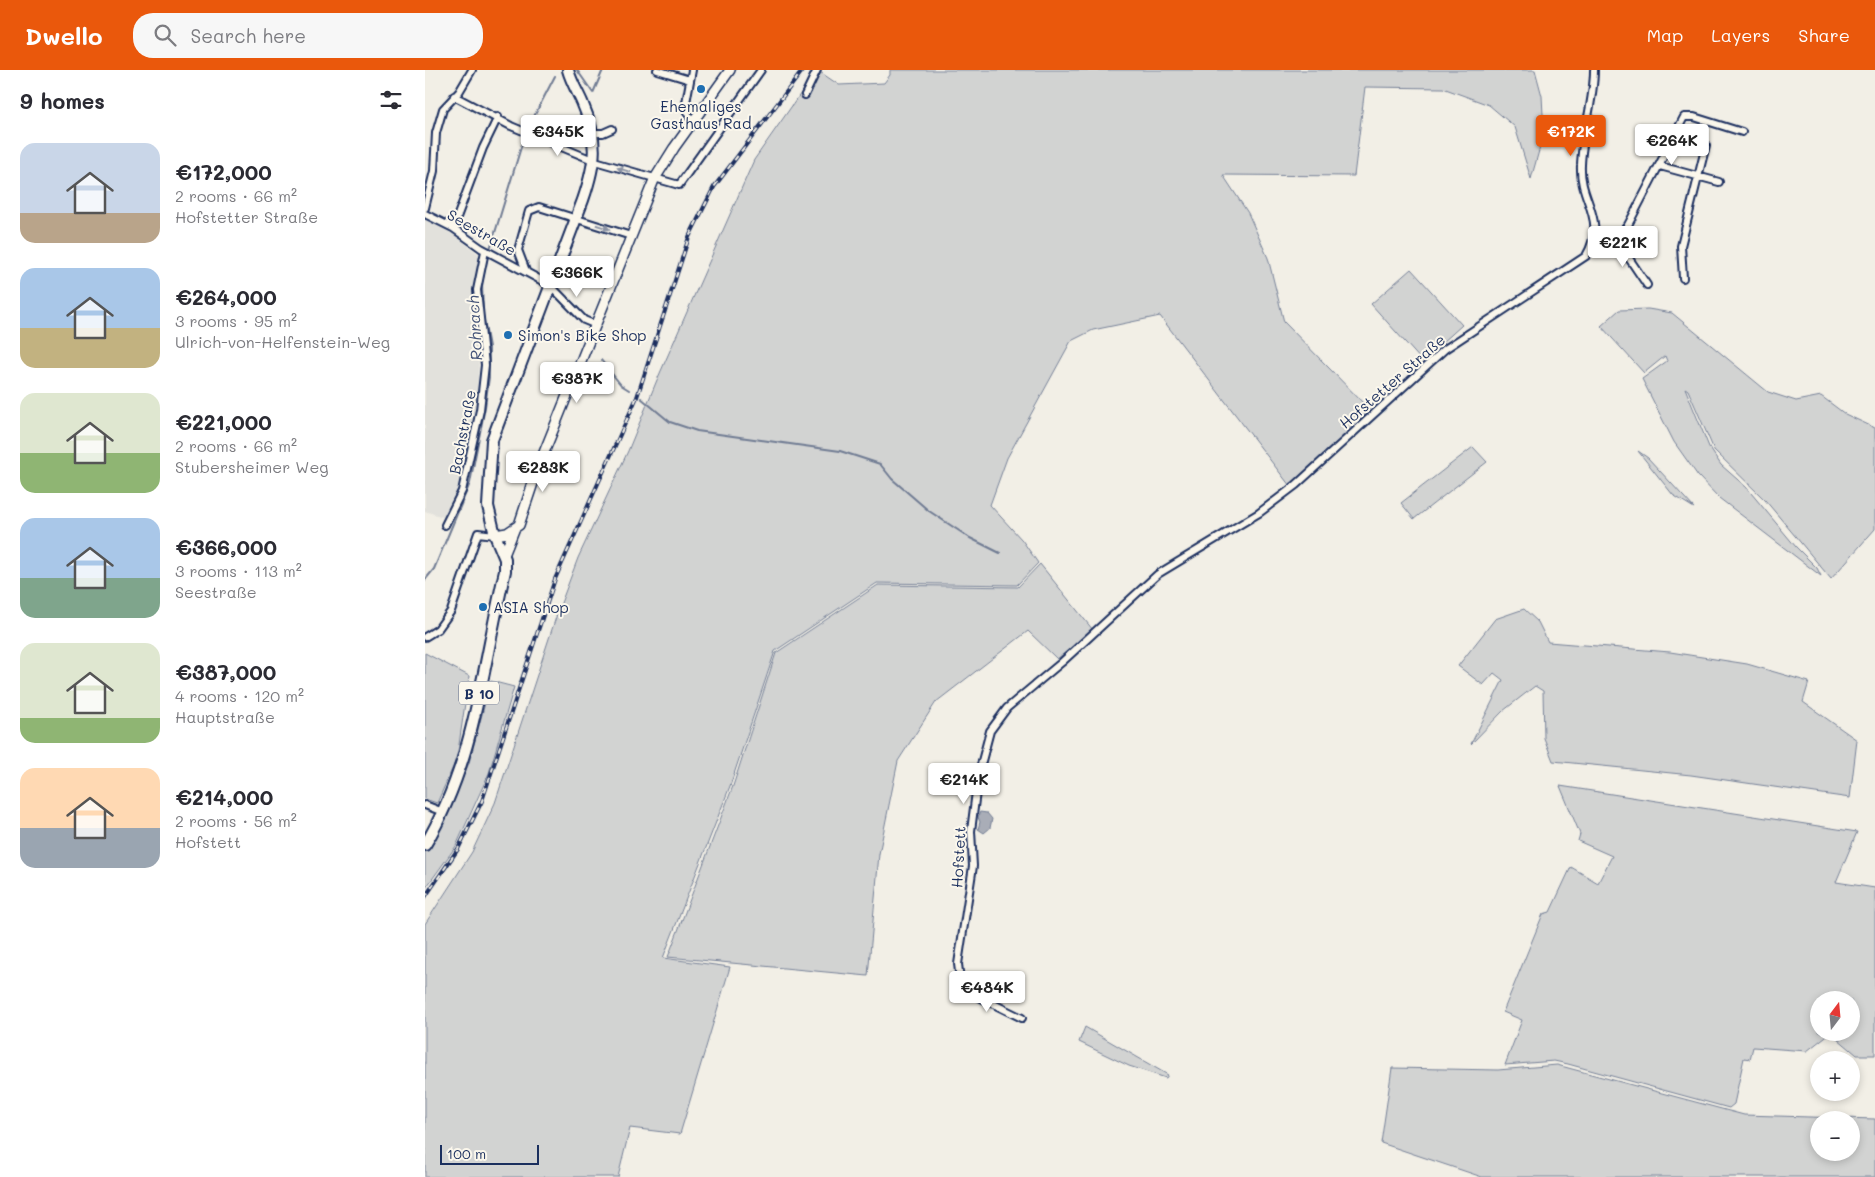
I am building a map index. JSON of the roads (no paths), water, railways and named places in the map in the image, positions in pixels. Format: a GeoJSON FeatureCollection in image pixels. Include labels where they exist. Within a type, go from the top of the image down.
{"type":"FeatureCollection","features":[{"type":"Feature","properties":{"kind":"main road","name":"B 10"},"geometry":{"type":"LineString","coordinates":[[425,845],[462,762],[475,712],[505,571],[504,555],[491,520],[488,493],[492,440],[549,285],[576,218],[595,161],[593,133],[568,70]]}},
{"type":"Feature","properties":{"kind":"street"},"geometry":{"type":"LineString","coordinates":[[425,208],[434,171],[437,133],[443,109],[459,92],[472,70]]}},
{"type":"Feature","properties":{"kind":"street"},"geometry":{"type":"LineString","coordinates":[[657,70],[690,80]]}},
{"type":"Feature","properties":{"kind":"street"},"geometry":{"type":"LineString","coordinates":[[692,70],[685,108],[692,122]]}},
{"type":"Feature","properties":{"kind":"street"},"geometry":{"type":"LineString","coordinates":[[504,555],[514,530],[519,525],[539,465],[654,180],[692,122],[730,70]]}},
{"type":"Feature","properties":{"kind":"street"},"geometry":{"type":"LineString","coordinates":[[455,96],[521,130],[595,161],[679,186],[761,70]]}},
{"type":"Feature","properties":{"kind":"street"},"geometry":{"type":"LineString","coordinates":[[805,95],[817,70]]}},
{"type":"Feature","properties":{"kind":"street"},"geometry":{"type":"LineString","coordinates":[[1594,70],[1581,166],[1586,195],[1595,221],[1593,243],[1616,239],[1628,224],[1684,117],[1694,117],[1742,132]]}},
{"type":"Feature","properties":{"kind":"street"},"geometry":{"type":"LineString","coordinates":[[453,228],[483,148],[497,117]]}},
{"type":"Feature","properties":{"kind":"street"},"geometry":{"type":"LineString","coordinates":[[593,133],[603,133],[612,129]]}},
{"type":"Feature","properties":{"kind":"street"},"geometry":{"type":"LineString","coordinates":[[1683,278],[1681,246],[1706,145]]}},
{"type":"Feature","properties":{"kind":"street"},"geometry":{"type":"LineString","coordinates":[[1660,166],[1719,182]]}},
{"type":"Feature","properties":{"kind":"street"},"geometry":{"type":"LineString","coordinates":[[526,271],[518,250],[529,211],[539,207],[631,236]]}},
{"type":"Feature","properties":{"kind":"street","name":"Seestraße"},"geometry":{"type":"LineString","coordinates":[[425,214],[453,228],[486,251],[549,285],[584,320],[596,325]]}},
{"type":"Feature","properties":{"kind":"street"},"geometry":{"type":"LineString","coordinates":[[1616,239],[1647,285]]}},
{"type":"Feature","properties":{"kind":"street","name":"Hofstetter Straße"},"geometry":{"type":"LineString","coordinates":[[1062,662],[1158,574],[1259,514],[1296,485],[1445,349],[1574,265],[1586,256],[1593,243]]}},
{"type":"Feature","properties":{"kind":"street","name":"Bachstraße"},"geometry":{"type":"LineString","coordinates":[[445,524],[462,491],[480,410],[485,366],[477,290],[486,251]]}},
{"type":"Feature","properties":{"kind":"street"},"geometry":{"type":"LineString","coordinates":[[425,638],[438,629],[451,611],[478,533],[495,534],[514,530]]}},
{"type":"Feature","properties":{"kind":"street","name":"Hofstett"},"geometry":{"type":"LineString","coordinates":[[1022,1018],[961,988],[958,964],[973,866],[971,831],[978,776],[990,731],[1007,708],[1062,662]]}},
{"type":"Feature","properties":{"kind":"street"},"geometry":{"type":"LineString","coordinates":[[425,806],[440,811]]}},
{"type":"Feature","properties":{"kind":"waterway","name":"Rohrach"},"geometry":{"type":"LineString","coordinates":[[577,70],[593,93],[603,70]]}},
{"type":"Feature","properties":{"kind":"waterway","name":"Rohrach"},"geometry":{"type":"LineString","coordinates":[[527,130],[555,76]]}},
{"type":"Feature","properties":{"kind":"waterway","name":"Rohrach"},"geometry":{"type":"LineString","coordinates":[[425,580],[434,569],[470,483],[489,377],[489,347],[483,315],[482,283],[487,259],[525,134]]}},
{"type":"Feature","properties":{"kind":"waterway"},"geometry":{"type":"LineString","coordinates":[[601,360],[621,385],[629,390]]}},
{"type":"Feature","properties":{"kind":"waterway"},"geometry":{"type":"LineString","coordinates":[[641,398],[670,422],[697,431],[840,451],[880,464],[892,479],[929,511],[970,538],[1000,553]]}},
{"type":"Feature","properties":{"kind":"railway"},"geometry":{"type":"LineString","coordinates":[[425,897],[458,849],[482,801],[555,579],[637,397],[689,237],[714,187],[803,70]]}},
{"type":"Feature","properties":{"kind":"place","name":"Ehemaliges Gasthaus Rad"},"geometry":{"type":"Point","coordinates":[701,89]}},
{"type":"Feature","properties":{"kind":"place","name":"Simon's Bike Shop"},"geometry":{"type":"Point","coordinates":[508,335]}},
{"type":"Feature","properties":{"kind":"place","name":"ASIA Shop"},"geometry":{"type":"Point","coordinates":[483,607]}}]}
